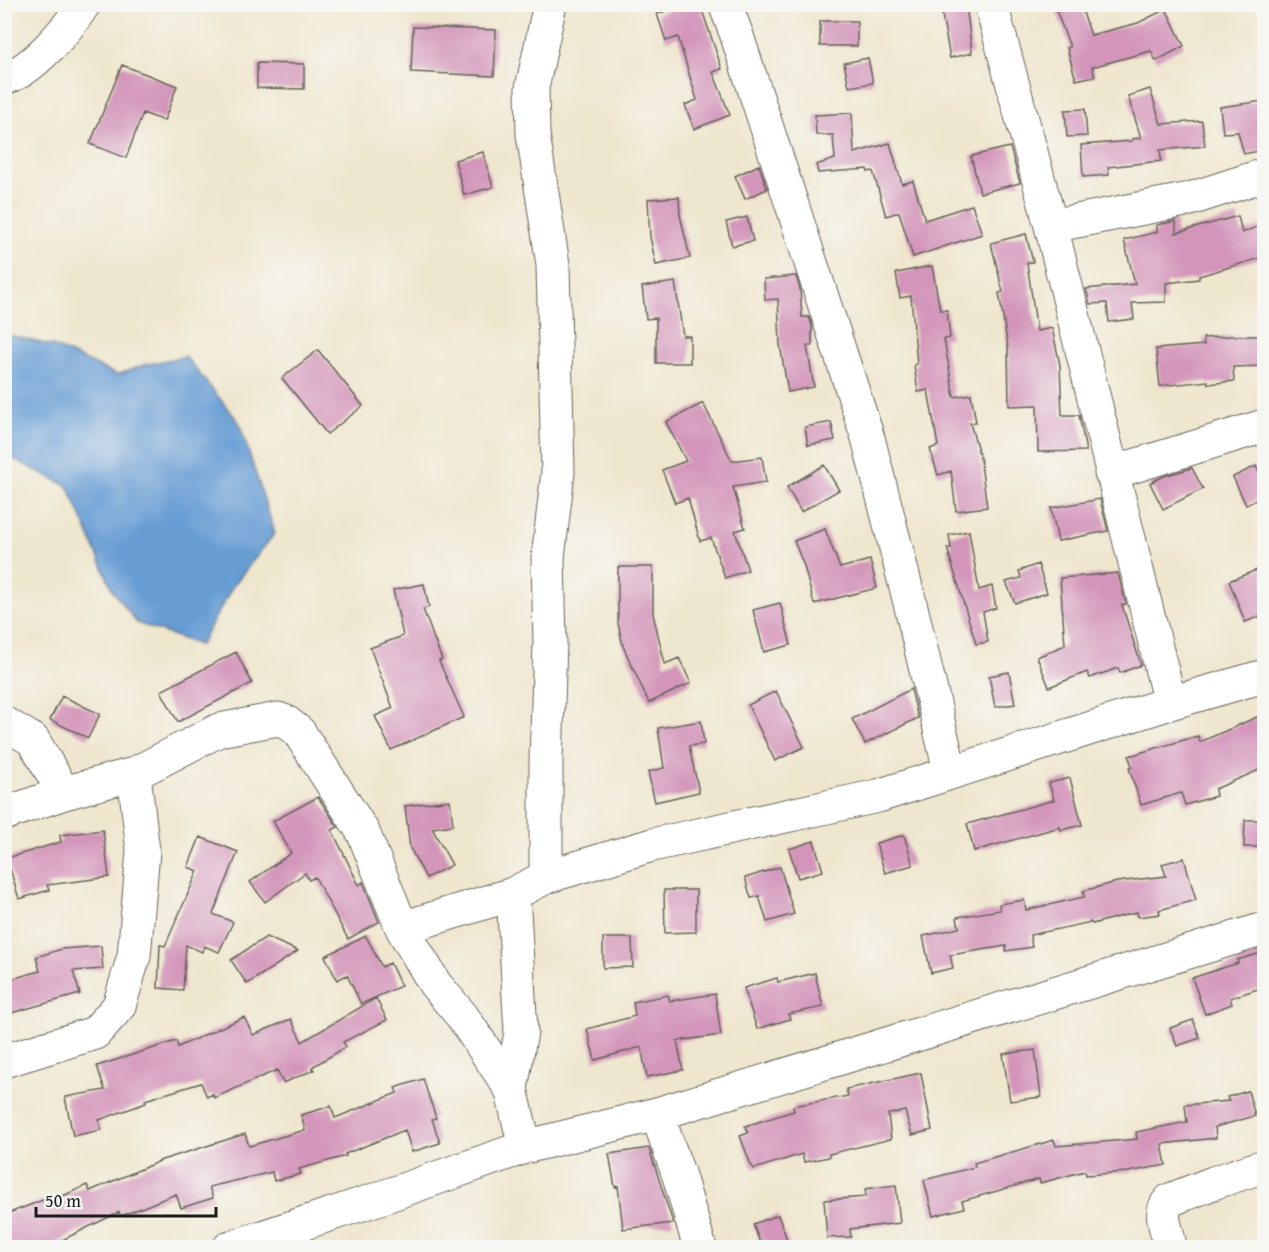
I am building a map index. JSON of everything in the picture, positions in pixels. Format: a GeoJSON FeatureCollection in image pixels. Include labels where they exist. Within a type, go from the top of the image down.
{"type":"FeatureCollection","features":[{"type":"Feature","properties":{"kind":"street"},"geometry":{"type":"LineString","coordinates":[[4,78],[13,76],[36,59],[71,24],[84,4]]}},
{"type":"Feature","properties":{"kind":"street"},"geometry":{"type":"LineString","coordinates":[[546,877],[546,761],[550,643],[548,558],[558,472],[553,265],[533,134],[532,88],[550,4]]}},
{"type":"Feature","properties":{"kind":"street"},"geometry":{"type":"LineString","coordinates":[[725,4],[868,438],[950,771]]}},
{"type":"Feature","properties":{"kind":"street"},"geometry":{"type":"LineString","coordinates":[[991,4],[1051,226],[1170,703]]}},
{"type":"Feature","properties":{"kind":"street"},"geometry":{"type":"LineString","coordinates":[[1051,226],[1190,199],[1264,175]]}},
{"type":"Feature","properties":{"kind":"street"},"geometry":{"type":"LineString","coordinates":[[1111,473],[1264,426]]}},
{"type":"Feature","properties":{"kind":"street"},"geometry":{"type":"LineString","coordinates":[[402,928],[513,894],[546,877],[652,845],[878,796],[950,771],[1264,676]]}},
{"type":"Feature","properties":{"kind":"street"},"geometry":{"type":"LineString","coordinates":[[4,813],[63,793],[134,774],[219,730],[278,719],[286,722],[299,732],[363,832],[402,928],[435,984],[462,1016],[511,1089],[525,1147]]}},
{"type":"Feature","properties":{"kind":"street"},"geometry":{"type":"LineString","coordinates":[[4,723],[33,740],[63,793]]}},
{"type":"Feature","properties":{"kind":"street"},"geometry":{"type":"LineString","coordinates":[[4,1061],[95,1032],[119,1006],[134,956],[143,851],[134,774]]}},
{"type":"Feature","properties":{"kind":"street"},"geometry":{"type":"LineString","coordinates":[[511,1089],[521,1032],[513,894]]}},
{"type":"Feature","properties":{"kind":"street"},"geometry":{"type":"LineString","coordinates":[[229,1248],[525,1147],[657,1114],[1264,928]]}},
{"type":"Feature","properties":{"kind":"street"},"geometry":{"type":"LineString","coordinates":[[657,1114],[679,1176],[700,1248]]}},
{"type":"Feature","properties":{"kind":"street"},"geometry":{"type":"LineString","coordinates":[[1170,1248],[1163,1214],[1165,1205],[1170,1200],[1264,1166]]}},
{"type":"Feature","properties":{"kind":"water"},"geometry":{"type":"Polygon","coordinates":[[[5,334],[53,346],[117,375],[144,365],[185,356],[239,422],[275,533],[233,586],[200,645],[137,623],[113,591],[68,486],[5,455],[5,334]]]}},
{"type":"Feature","properties":{"kind":"building"},"geometry":{"type":"Polygon","coordinates":[[[685,4],[700,4],[722,69],[713,72],[730,115],[694,129],[685,105],[697,100],[678,37],[666,41],[657,14],[685,4]]]}},
{"type":"Feature","properties":{"kind":"building"},"geometry":{"type":"Polygon","coordinates":[[[940,4],[966,4],[972,53],[950,58],[940,4]]]}},
{"type":"Feature","properties":{"kind":"building"},"geometry":{"type":"Polygon","coordinates":[[[1071,4],[1080,4],[1091,35],[1138,23],[1166,9],[1184,46],[1156,61],[1151,51],[1092,67],[1095,76],[1076,80],[1067,48],[1070,47],[1056,10],[1071,4]]]}},
{"type":"Feature","properties":{"kind":"building"},"geometry":{"type":"Polygon","coordinates":[[[820,21],[857,21],[857,46],[820,46],[820,21]]]}},
{"type":"Feature","properties":{"kind":"building"},"geometry":{"type":"Polygon","coordinates":[[[413,27],[496,30],[494,76],[411,72],[413,27]]]}},
{"type":"Feature","properties":{"kind":"building"},"geometry":{"type":"Polygon","coordinates":[[[868,58],[873,83],[849,87],[844,63],[868,58]]]}},
{"type":"Feature","properties":{"kind":"building"},"geometry":{"type":"Polygon","coordinates":[[[257,63],[304,64],[304,89],[257,88],[257,63]]]}},
{"type":"Feature","properties":{"kind":"building"},"geometry":{"type":"Polygon","coordinates":[[[122,65],[177,86],[164,121],[143,113],[126,158],[90,144],[122,65]]]}},
{"type":"Feature","properties":{"kind":"building"},"geometry":{"type":"Polygon","coordinates":[[[1150,89],[1161,124],[1202,121],[1205,146],[1160,150],[1161,161],[1108,167],[1109,175],[1083,177],[1081,145],[1132,141],[1132,139],[1141,138],[1128,96],[1150,89]]]}},
{"type":"Feature","properties":{"kind":"building"},"geometry":{"type":"Polygon","coordinates":[[[1264,101],[1264,150],[1244,154],[1238,132],[1223,133],[1220,107],[1264,101]]]}},
{"type":"Feature","properties":{"kind":"building"},"geometry":{"type":"Polygon","coordinates":[[[1085,109],[1087,136],[1067,137],[1065,110],[1085,109]]]}},
{"type":"Feature","properties":{"kind":"building"},"geometry":{"type":"Polygon","coordinates":[[[852,113],[854,153],[890,143],[902,184],[913,181],[925,220],[972,205],[982,234],[913,257],[899,212],[886,216],[873,171],[868,172],[867,169],[818,173],[816,165],[835,159],[833,135],[816,135],[815,115],[852,113]]]}},
{"type":"Feature","properties":{"kind":"building"},"geometry":{"type":"Polygon","coordinates":[[[1010,147],[1020,183],[980,193],[971,156],[1010,147]]]}},
{"type":"Feature","properties":{"kind":"building"},"geometry":{"type":"Polygon","coordinates":[[[483,152],[493,187],[464,195],[455,160],[483,152]]]}},
{"type":"Feature","properties":{"kind":"building"},"geometry":{"type":"Polygon","coordinates":[[[759,165],[767,189],[745,199],[735,176],[759,165]]]}},
{"type":"Feature","properties":{"kind":"building"},"geometry":{"type":"Polygon","coordinates":[[[679,197],[680,215],[690,258],[656,265],[650,237],[648,199],[679,197]]]}},
{"type":"Feature","properties":{"kind":"building"},"geometry":{"type":"Polygon","coordinates":[[[1238,216],[1242,233],[1264,224],[1264,257],[1199,276],[1199,279],[1166,283],[1166,302],[1132,303],[1134,319],[1109,322],[1107,303],[1090,304],[1086,289],[1135,284],[1124,240],[1157,232],[1157,225],[1176,221],[1176,233],[1238,216]]]}},
{"type":"Feature","properties":{"kind":"building"},"geometry":{"type":"Polygon","coordinates":[[[747,217],[753,241],[732,246],[726,222],[747,217]]]}},
{"type":"Feature","properties":{"kind":"building"},"geometry":{"type":"Polygon","coordinates":[[[1026,234],[1033,262],[1027,263],[1037,331],[1052,328],[1060,365],[1062,415],[1079,415],[1086,451],[1038,452],[1037,405],[1009,406],[1008,348],[999,293],[1003,292],[991,243],[1026,234]]]}},
{"type":"Feature","properties":{"kind":"building"},"geometry":{"type":"Polygon","coordinates":[[[932,266],[940,310],[947,310],[950,338],[944,339],[954,397],[971,394],[976,422],[970,423],[980,457],[987,507],[956,511],[951,471],[938,475],[930,449],[938,446],[928,390],[918,392],[914,365],[917,364],[911,296],[900,298],[896,273],[932,266]]]}},
{"type":"Feature","properties":{"kind":"building"},"geometry":{"type":"Polygon","coordinates":[[[796,276],[800,289],[802,317],[809,317],[812,325],[812,346],[807,346],[814,387],[788,392],[780,345],[778,299],[765,300],[764,279],[796,276]]]}},
{"type":"Feature","properties":{"kind":"building"},"geometry":{"type":"Polygon","coordinates":[[[675,282],[683,336],[690,336],[690,363],[656,363],[656,318],[646,319],[642,287],[675,282]]]}},
{"type":"Feature","properties":{"kind":"building"},"geometry":{"type":"Polygon","coordinates":[[[1264,336],[1264,366],[1233,367],[1234,381],[1160,386],[1156,349],[1204,345],[1203,338],[1264,336]]]}},
{"type":"Feature","properties":{"kind":"building"},"geometry":{"type":"Polygon","coordinates":[[[318,350],[363,406],[327,434],[282,378],[318,350]]]}},
{"type":"Feature","properties":{"kind":"building"},"geometry":{"type":"Polygon","coordinates":[[[703,403],[732,461],[762,457],[766,482],[733,487],[745,528],[735,531],[748,570],[725,578],[711,538],[700,541],[688,498],[675,503],[662,470],[686,461],[666,422],[703,403]]]}},
{"type":"Feature","properties":{"kind":"building"},"geometry":{"type":"Polygon","coordinates":[[[831,422],[835,440],[808,445],[805,427],[831,422]]]}},
{"type":"Feature","properties":{"kind":"building"},"geometry":{"type":"Polygon","coordinates":[[[824,465],[839,490],[801,512],[787,487],[824,465]]]}},
{"type":"Feature","properties":{"kind":"building"},"geometry":{"type":"Polygon","coordinates":[[[1256,466],[1264,484],[1264,496],[1246,505],[1233,477],[1256,466]]]}},
{"type":"Feature","properties":{"kind":"building"},"geometry":{"type":"Polygon","coordinates":[[[1192,468],[1203,489],[1163,509],[1150,483],[1164,476],[1192,468]]]}},
{"type":"Feature","properties":{"kind":"building"},"geometry":{"type":"Polygon","coordinates":[[[1100,499],[1108,531],[1058,541],[1051,508],[1100,499]]]}},
{"type":"Feature","properties":{"kind":"building"},"geometry":{"type":"Polygon","coordinates":[[[825,529],[840,568],[870,560],[877,588],[814,604],[804,566],[794,541],[825,529]]]}},
{"type":"Feature","properties":{"kind":"building"},"geometry":{"type":"Polygon","coordinates":[[[969,531],[979,590],[992,586],[996,608],[983,612],[988,642],[976,644],[947,548],[951,548],[949,535],[969,531]]]}},
{"type":"Feature","properties":{"kind":"building"},"geometry":{"type":"Polygon","coordinates":[[[1038,564],[1047,593],[1015,603],[1006,582],[1021,578],[1019,571],[1038,564]]]}},
{"type":"Feature","properties":{"kind":"building"},"geometry":{"type":"Polygon","coordinates":[[[618,567],[653,567],[653,614],[665,664],[679,658],[691,683],[649,703],[623,646],[618,623],[618,567]]]}},
{"type":"Feature","properties":{"kind":"building"},"geometry":{"type":"Polygon","coordinates":[[[1264,567],[1264,615],[1245,622],[1229,581],[1264,567]]]}},
{"type":"Feature","properties":{"kind":"building"},"geometry":{"type":"Polygon","coordinates":[[[1118,573],[1126,604],[1122,605],[1141,665],[1120,673],[1118,668],[1090,678],[1087,672],[1049,687],[1037,657],[1065,645],[1060,578],[1118,573]]]}},
{"type":"Feature","properties":{"kind":"building"},"geometry":{"type":"Polygon","coordinates":[[[424,584],[429,607],[423,609],[442,660],[439,661],[464,717],[391,750],[375,716],[393,708],[370,648],[403,636],[393,590],[424,584]]]}},
{"type":"Feature","properties":{"kind":"building"},"geometry":{"type":"Polygon","coordinates":[[[780,603],[791,645],[764,652],[753,610],[780,603]]]}},
{"type":"Feature","properties":{"kind":"building"},"geometry":{"type":"Polygon","coordinates":[[[236,652],[252,683],[178,722],[161,691],[236,652]]]}},
{"type":"Feature","properties":{"kind":"building"},"geometry":{"type":"Polygon","coordinates":[[[1009,672],[1015,704],[995,707],[989,676],[1009,672]]]}},
{"type":"Feature","properties":{"kind":"building"},"geometry":{"type":"Polygon","coordinates":[[[911,689],[918,718],[865,744],[852,719],[911,689]]]}},
{"type":"Feature","properties":{"kind":"building"},"geometry":{"type":"Polygon","coordinates":[[[776,691],[804,747],[775,761],[748,705],[776,691]]]}},
{"type":"Feature","properties":{"kind":"building"},"geometry":{"type":"Polygon","coordinates":[[[62,696],[100,714],[88,738],[50,720],[62,696]]]}},
{"type":"Feature","properties":{"kind":"building"},"geometry":{"type":"Polygon","coordinates":[[[1264,714],[1264,768],[1215,789],[1216,796],[1185,805],[1181,793],[1141,805],[1129,768],[1132,767],[1129,756],[1198,736],[1200,742],[1264,714]]]}},
{"type":"Feature","properties":{"kind":"building"},"geometry":{"type":"Polygon","coordinates":[[[701,721],[704,744],[689,746],[699,792],[655,802],[648,772],[664,768],[658,728],[701,721]]]}},
{"type":"Feature","properties":{"kind":"building"},"geometry":{"type":"Polygon","coordinates":[[[1070,778],[1082,825],[1061,830],[1060,827],[974,851],[967,824],[1054,800],[1049,783],[1070,778]]]}},
{"type":"Feature","properties":{"kind":"building"},"geometry":{"type":"Polygon","coordinates":[[[318,797],[338,827],[332,830],[359,885],[363,882],[379,922],[348,939],[315,877],[309,880],[305,873],[265,902],[250,882],[291,853],[273,821],[318,797]]]}},
{"type":"Feature","properties":{"kind":"building"},"geometry":{"type":"Polygon","coordinates":[[[450,800],[453,825],[432,828],[452,865],[426,878],[410,848],[405,806],[450,800]]]}},
{"type":"Feature","properties":{"kind":"building"},"geometry":{"type":"Polygon","coordinates":[[[1245,820],[1264,820],[1264,847],[1244,847],[1245,820]]]}},
{"type":"Feature","properties":{"kind":"building"},"geometry":{"type":"Polygon","coordinates":[[[103,830],[109,877],[47,885],[49,890],[19,899],[7,858],[61,842],[60,835],[103,830]]]}},
{"type":"Feature","properties":{"kind":"building"},"geometry":{"type":"Polygon","coordinates":[[[904,835],[913,865],[885,873],[876,843],[904,835]]]}},
{"type":"Feature","properties":{"kind":"building"},"geometry":{"type":"Polygon","coordinates":[[[200,837],[238,852],[213,914],[233,922],[219,952],[204,946],[202,952],[186,945],[183,990],[158,988],[160,945],[165,946],[198,871],[188,867],[200,837]]]}},
{"type":"Feature","properties":{"kind":"building"},"geometry":{"type":"Polygon","coordinates":[[[814,841],[823,871],[798,878],[789,849],[814,841]]]}},
{"type":"Feature","properties":{"kind":"building"},"geometry":{"type":"Polygon","coordinates":[[[1184,858],[1196,900],[1159,910],[1160,914],[1138,917],[1137,912],[1092,924],[1091,922],[1030,935],[1032,947],[1006,951],[1006,946],[950,955],[953,968],[931,973],[923,936],[959,928],[957,917],[1000,910],[999,904],[1024,900],[1026,910],[1084,897],[1083,891],[1117,882],[1166,876],[1162,864],[1184,858]]]}},
{"type":"Feature","properties":{"kind":"building"},"geometry":{"type":"Polygon","coordinates":[[[780,867],[794,914],[767,922],[759,896],[751,898],[745,878],[780,867]]]}},
{"type":"Feature","properties":{"kind":"building"},"geometry":{"type":"Polygon","coordinates":[[[664,890],[696,890],[696,932],[665,933],[664,890]]]}},
{"type":"Feature","properties":{"kind":"building"},"geometry":{"type":"Polygon","coordinates":[[[366,936],[382,967],[390,963],[401,986],[361,1004],[347,975],[337,980],[325,956],[366,936]]]}},
{"type":"Feature","properties":{"kind":"building"},"geometry":{"type":"Polygon","coordinates":[[[266,937],[298,951],[247,984],[231,960],[266,937]]]}},
{"type":"Feature","properties":{"kind":"building"},"geometry":{"type":"Polygon","coordinates":[[[603,938],[632,938],[633,967],[603,968],[603,938]]]}},
{"type":"Feature","properties":{"kind":"building"},"geometry":{"type":"Polygon","coordinates":[[[101,946],[103,969],[73,971],[80,994],[4,1015],[4,981],[40,971],[36,957],[62,949],[101,946]]]}},
{"type":"Feature","properties":{"kind":"building"},"geometry":{"type":"Polygon","coordinates":[[[1264,952],[1264,987],[1230,998],[1232,1004],[1205,1014],[1192,978],[1264,952]]]}},
{"type":"Feature","properties":{"kind":"building"},"geometry":{"type":"Polygon","coordinates":[[[815,973],[823,1007],[788,1014],[790,1019],[757,1029],[744,988],[777,978],[778,982],[815,973]]]}},
{"type":"Feature","properties":{"kind":"building"},"geometry":{"type":"Polygon","coordinates":[[[715,994],[721,1035],[677,1041],[683,1070],[647,1077],[641,1047],[595,1060],[587,1029],[635,1016],[633,1002],[668,995],[670,1001],[715,994]]]}},
{"type":"Feature","properties":{"kind":"building"},"geometry":{"type":"Polygon","coordinates":[[[376,998],[387,1020],[343,1042],[346,1047],[312,1067],[314,1070],[283,1083],[277,1070],[214,1098],[213,1094],[207,1097],[201,1083],[145,1100],[146,1103],[99,1120],[101,1130],[73,1136],[65,1097],[105,1090],[97,1066],[176,1041],[178,1047],[244,1017],[253,1035],[291,1019],[302,1042],[376,998]]]}},
{"type":"Feature","properties":{"kind":"building"},"geometry":{"type":"Polygon","coordinates":[[[1193,1020],[1200,1038],[1177,1046],[1170,1028],[1193,1020]]]}},
{"type":"Feature","properties":{"kind":"building"},"geometry":{"type":"Polygon","coordinates":[[[1035,1050],[1041,1097],[1010,1101],[1003,1054],[1035,1050]]]}},
{"type":"Feature","properties":{"kind":"building"},"geometry":{"type":"Polygon","coordinates":[[[921,1073],[932,1130],[912,1135],[905,1111],[888,1114],[891,1139],[804,1162],[802,1154],[754,1169],[751,1165],[740,1136],[748,1133],[745,1126],[794,1111],[793,1106],[848,1096],[846,1089],[921,1073]]]}},
{"type":"Feature","properties":{"kind":"building"},"geometry":{"type":"Polygon","coordinates":[[[423,1079],[436,1118],[432,1119],[440,1143],[412,1152],[405,1130],[345,1154],[346,1156],[299,1169],[301,1174],[274,1181],[272,1172],[209,1187],[213,1198],[181,1208],[176,1194],[121,1216],[119,1212],[46,1248],[4,1248],[4,1215],[43,1200],[45,1204],[87,1185],[90,1191],[162,1160],[245,1134],[249,1146],[305,1130],[301,1115],[331,1106],[335,1118],[397,1093],[395,1088],[423,1079]]]}},
{"type":"Feature","properties":{"kind":"building"},"geometry":{"type":"Polygon","coordinates":[[[1248,1091],[1255,1116],[1215,1127],[1216,1138],[1162,1144],[1166,1165],[1128,1172],[1086,1175],[1085,1171],[1040,1183],[1039,1179],[962,1201],[964,1208],[933,1216],[924,1180],[975,1167],[974,1163],[1054,1140],[1056,1146],[1137,1139],[1136,1132],[1187,1122],[1185,1105],[1229,1101],[1227,1097],[1248,1091]]]}},
{"type":"Feature","properties":{"kind":"building"},"geometry":{"type":"Polygon","coordinates":[[[649,1148],[673,1223],[623,1229],[618,1186],[615,1187],[609,1154],[649,1148]]]}},
{"type":"Feature","properties":{"kind":"building"},"geometry":{"type":"Polygon","coordinates":[[[896,1185],[900,1223],[850,1229],[851,1237],[827,1238],[824,1200],[866,1197],[865,1189],[896,1185]]]}},
{"type":"Feature","properties":{"kind":"building"},"geometry":{"type":"Polygon","coordinates":[[[778,1215],[790,1248],[762,1248],[753,1224],[778,1215]]]}}]}
